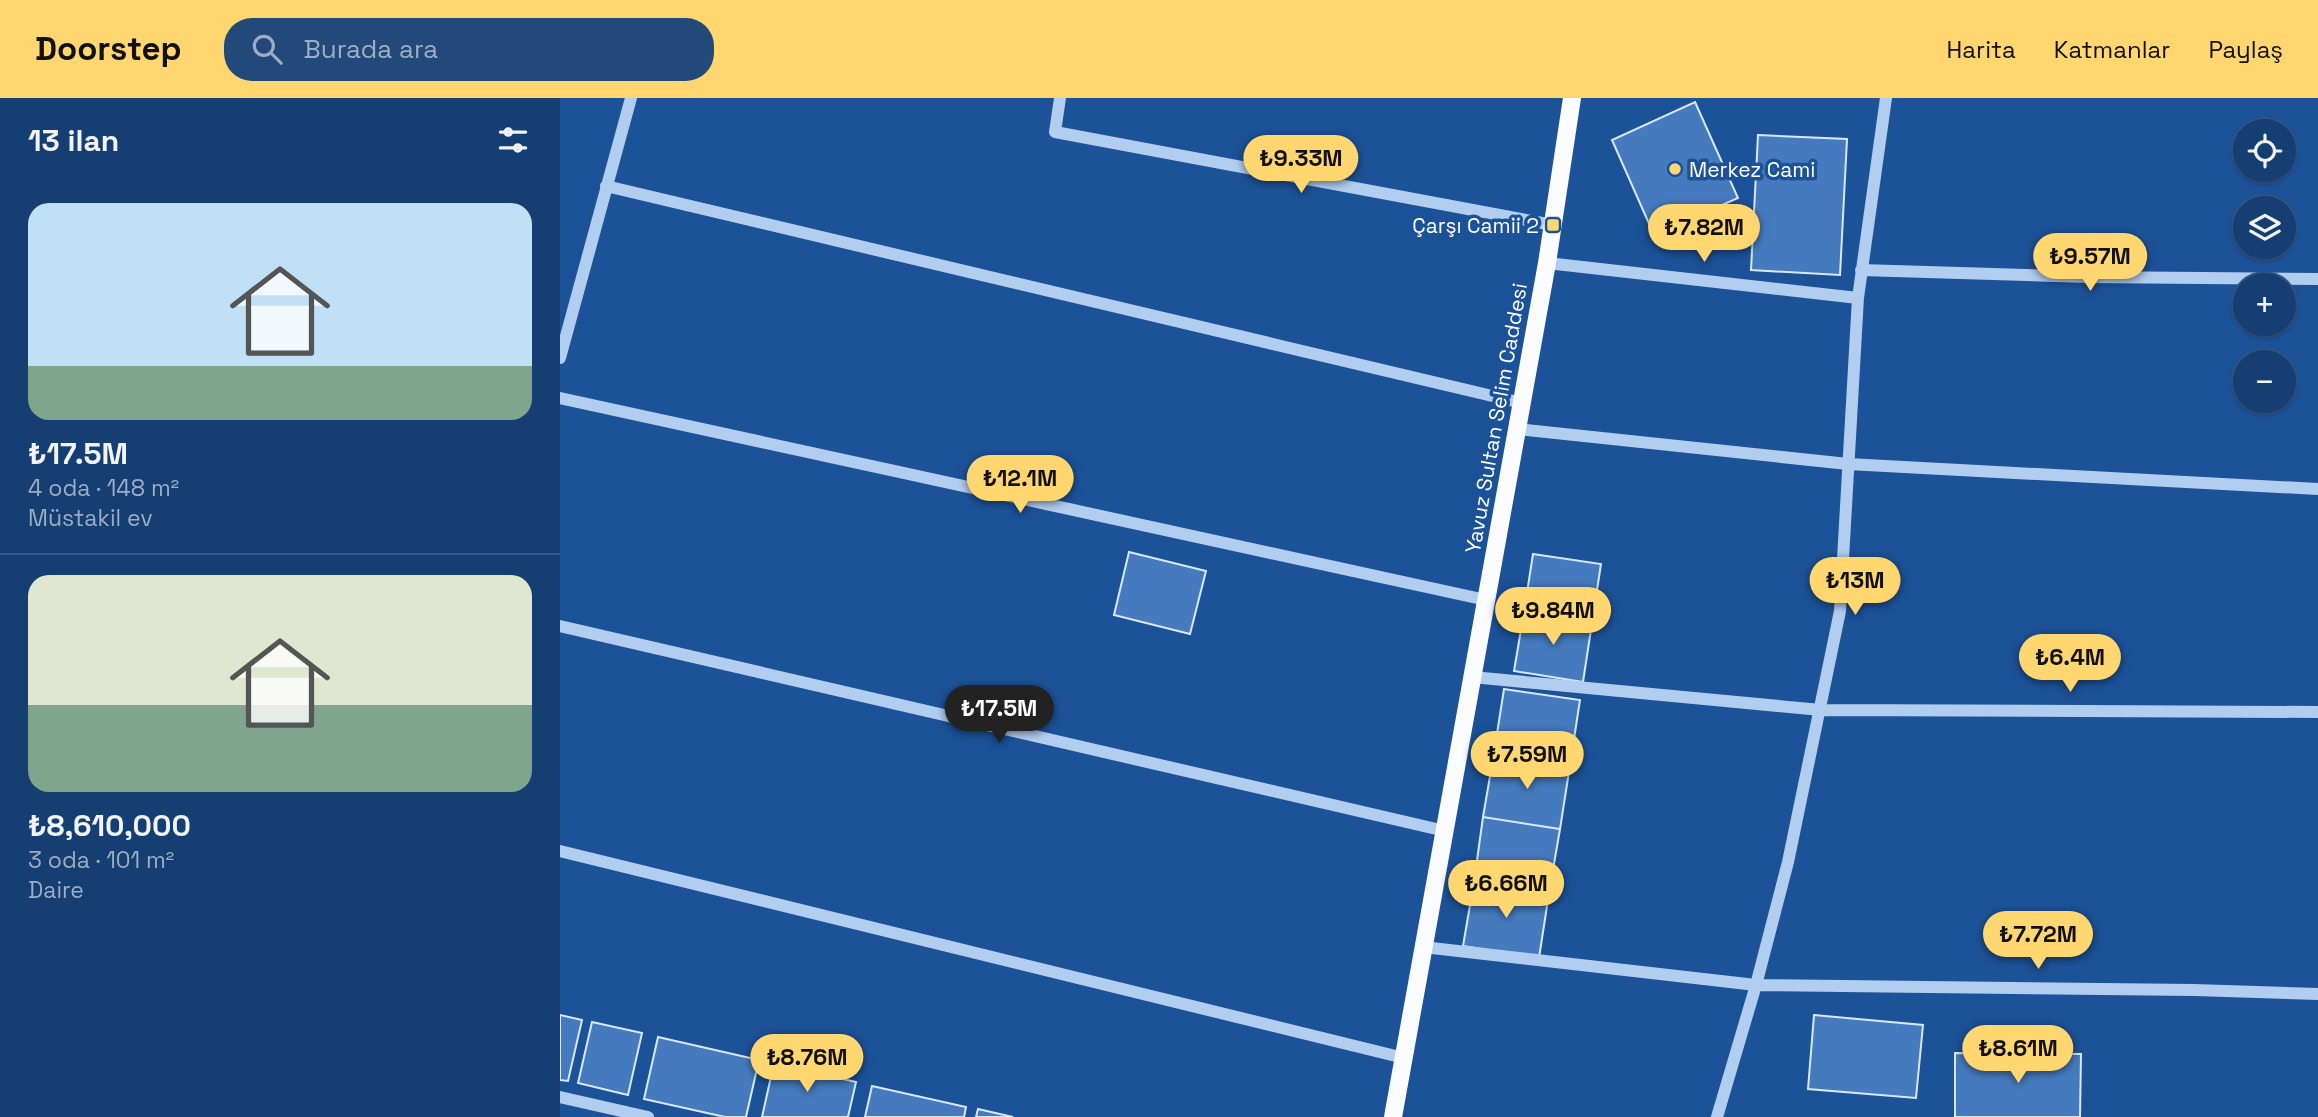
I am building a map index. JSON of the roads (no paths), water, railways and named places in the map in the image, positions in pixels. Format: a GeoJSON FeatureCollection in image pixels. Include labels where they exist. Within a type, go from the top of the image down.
{"type":"FeatureCollection","features":[{"type":"Feature","properties":{"kind":"main road","name":"Yavuz Sultan Selim Caddesi"},"geometry":{"type":"LineString","coordinates":[[1393,1117],[1547,263],[1572,98]]}},
{"type":"Feature","properties":{"kind":"street"},"geometry":{"type":"LineString","coordinates":[[560,358],[631,98]]}},
{"type":"Feature","properties":{"kind":"street"},"geometry":{"type":"LineString","coordinates":[[1060,98],[1055,132],[1552,225]]}},
{"type":"Feature","properties":{"kind":"street"},"geometry":{"type":"LineString","coordinates":[[1717,1117],[1756,985],[1788,862],[1840,611],[1858,299],[1886,98]]}},
{"type":"Feature","properties":{"kind":"street"},"geometry":{"type":"LineString","coordinates":[[606,186],[1522,403]]}},
{"type":"Feature","properties":{"kind":"street"},"geometry":{"type":"LineString","coordinates":[[1547,263],[1858,299]]}},
{"type":"Feature","properties":{"kind":"street"},"geometry":{"type":"LineString","coordinates":[[1861,270],[2087,277],[2318,279]]}},
{"type":"Feature","properties":{"kind":"street"},"geometry":{"type":"LineString","coordinates":[[560,398],[1486,600]]}},
{"type":"Feature","properties":{"kind":"street"},"geometry":{"type":"LineString","coordinates":[[1517,429],[1848,464],[2318,489]]}},
{"type":"Feature","properties":{"kind":"street"},"geometry":{"type":"LineString","coordinates":[[560,626],[1445,831]]}},
{"type":"Feature","properties":{"kind":"street"},"geometry":{"type":"LineString","coordinates":[[1472,677],[1821,710],[2318,712]]}},
{"type":"Feature","properties":{"kind":"street"},"geometry":{"type":"LineString","coordinates":[[560,851],[1404,1058]]}},
{"type":"Feature","properties":{"kind":"street"},"geometry":{"type":"LineString","coordinates":[[1423,947],[1756,985],[2318,994]]}},
{"type":"Feature","properties":{"kind":"street"},"geometry":{"type":"LineString","coordinates":[[560,1097],[648,1117]]}},
{"type":"Feature","properties":{"kind":"place","name":"Merkez Cami"},"geometry":{"type":"Point","coordinates":[1675,169]}},
{"type":"Feature","properties":{"kind":"place","name":"Çarşı Camii 2"},"geometry":{"type":"Point","coordinates":[1553,225]}}]}
